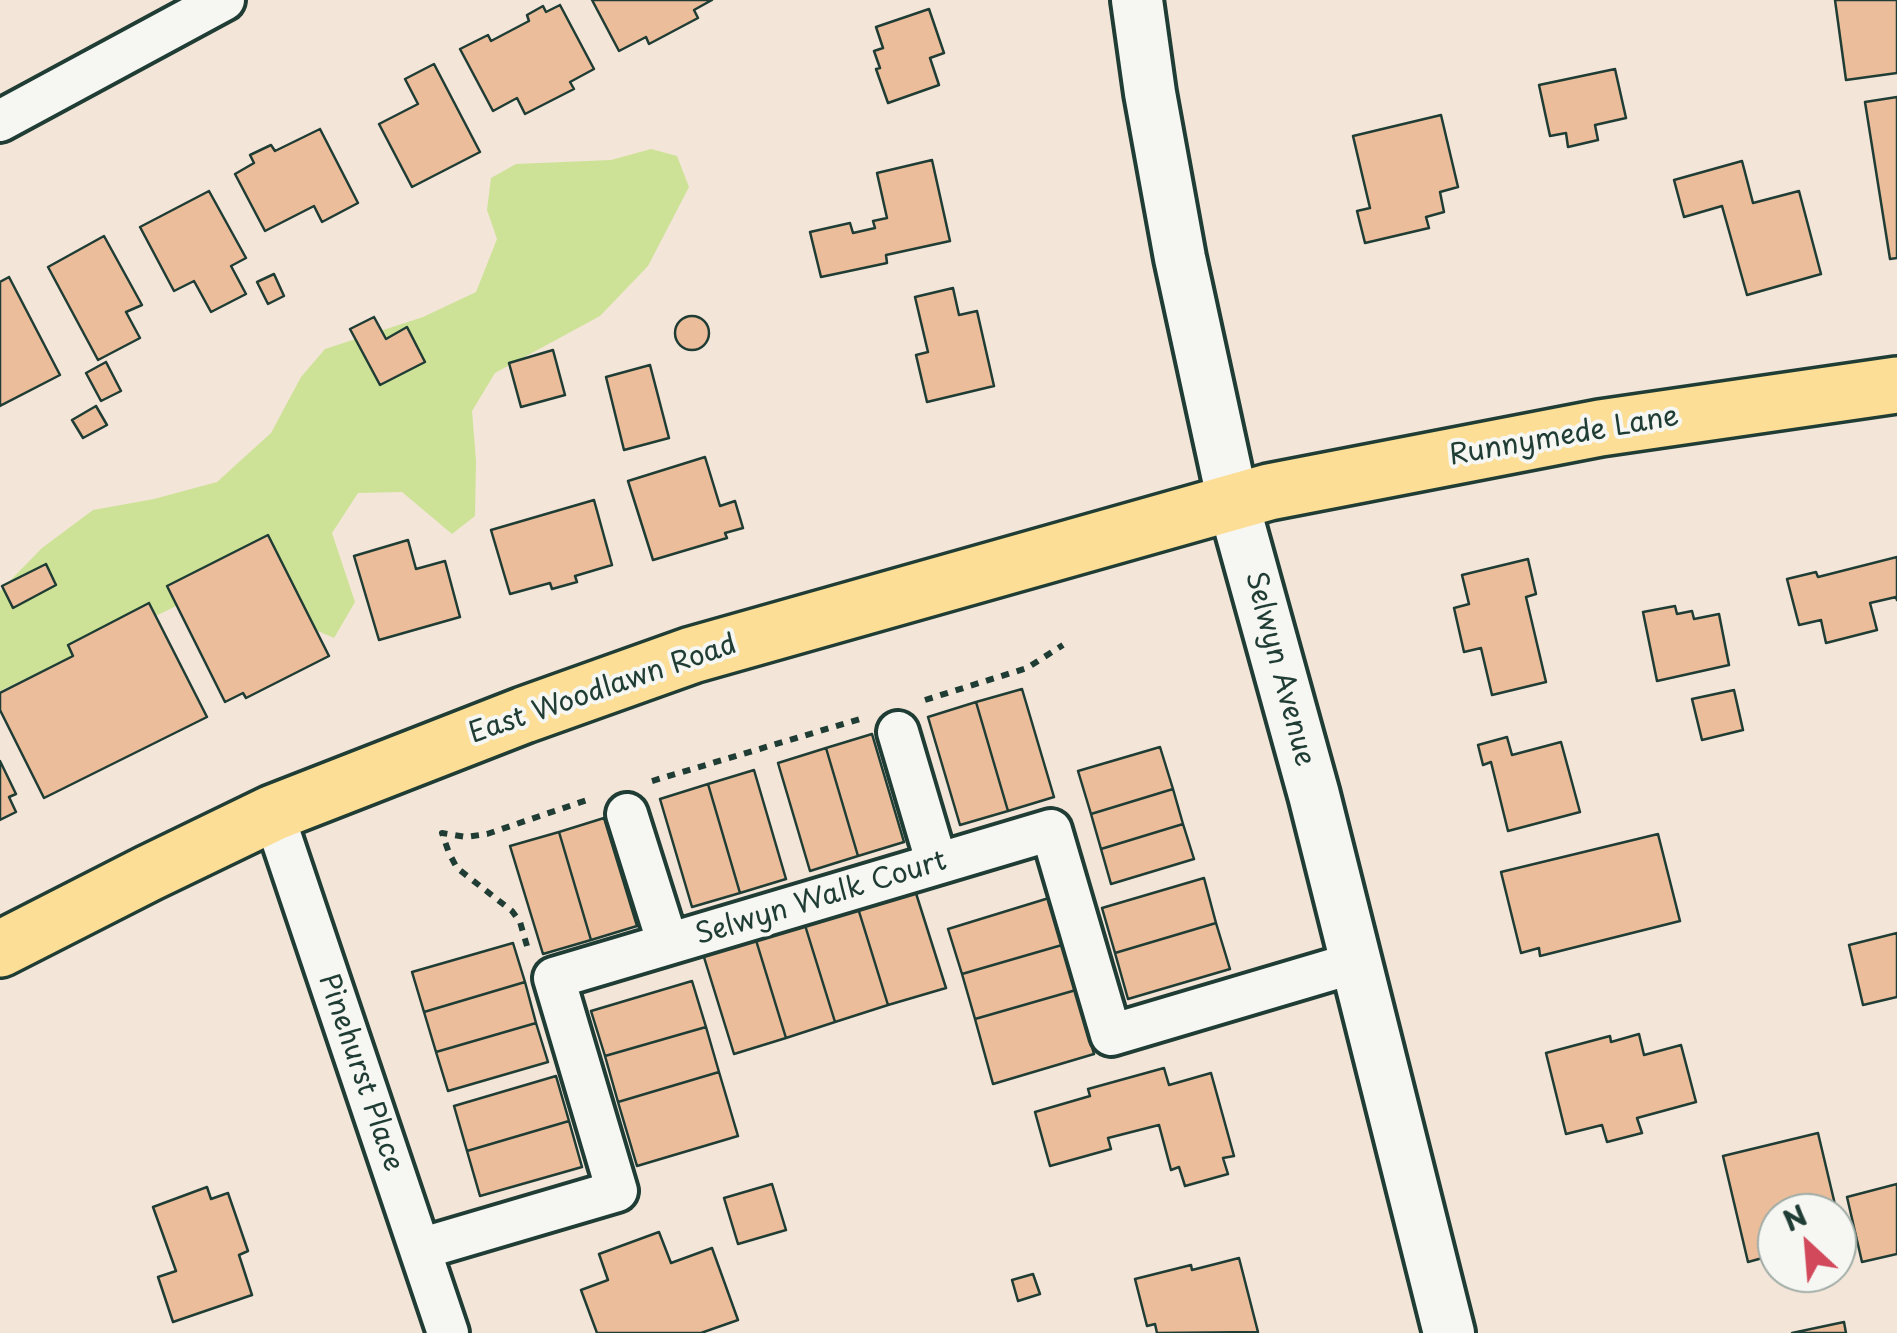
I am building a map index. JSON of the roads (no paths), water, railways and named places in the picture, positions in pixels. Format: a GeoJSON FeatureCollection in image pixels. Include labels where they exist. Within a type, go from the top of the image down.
{"type":"FeatureCollection","features":[{"type":"Feature","properties":{"kind":"main road","name":"Runnymede Lane"},"geometry":{"type":"LineString","coordinates":[[1233,502],[1600,428],[1897,386]]}},
{"type":"Feature","properties":{"kind":"main road","name":"East Woodlawn Road"},"geometry":{"type":"LineString","coordinates":[[0,949],[273,813],[490,728],[692,655],[1233,502]]}},
{"type":"Feature","properties":{"kind":"street"},"geometry":{"type":"LineString","coordinates":[[0,122],[224,0]]}},
{"type":"Feature","properties":{"kind":"street","name":"Selwyn Avenue"},"geometry":{"type":"LineString","coordinates":[[1137,0],[1180,258],[1233,502],[1314,795],[1449,1333]]}},
{"type":"Feature","properties":{"kind":"street"},"geometry":{"type":"LineString","coordinates":[[891,718],[937,864]]}},
{"type":"Feature","properties":{"kind":"street"},"geometry":{"type":"LineString","coordinates":[[622,798],[668,944]]}},
{"type":"Feature","properties":{"kind":"street","name":"Pinehurst Place"},"geometry":{"type":"LineString","coordinates":[[273,813],[448,1333]]}},
{"type":"Feature","properties":{"kind":"street","name":"Selwyn Walk Court"},"geometry":{"type":"LineString","coordinates":[[420,1250],[617,1191],[554,978],[1050,830],[1111,1035],[1354,963]]}}]}
